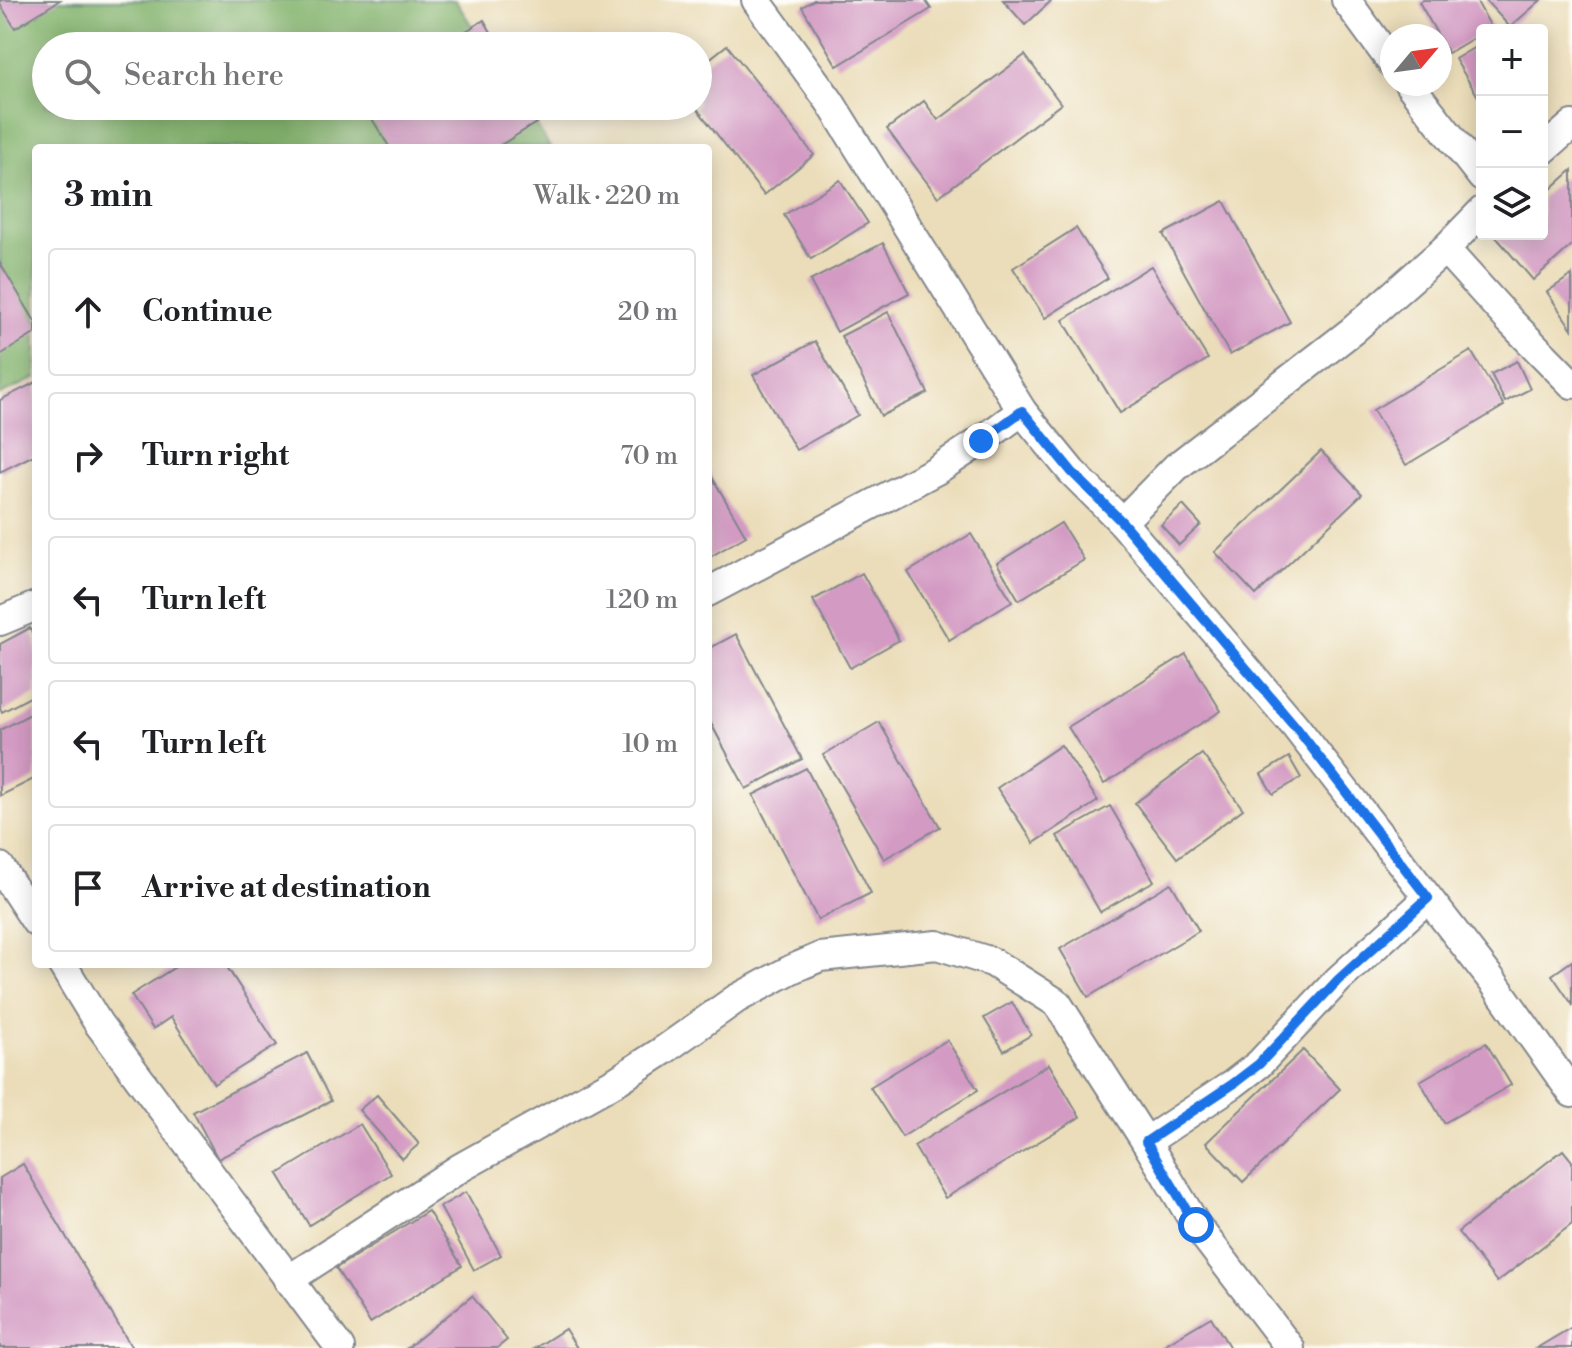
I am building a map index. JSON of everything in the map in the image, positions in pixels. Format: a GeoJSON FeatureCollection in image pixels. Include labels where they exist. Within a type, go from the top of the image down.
{"type":"FeatureCollection","features":[{"type":"Feature","properties":{"kind":"street"},"geometry":{"type":"LineString","coordinates":[[756,0],[830,102],[1022,411],[1072,472],[1122,522],[1295,726],[1494,983],[1572,1093]]}},
{"type":"Feature","properties":{"kind":"street"},"geometry":{"type":"LineString","coordinates":[[1346,0],[1380,47]]}},
{"type":"Feature","properties":{"kind":"street"},"geometry":{"type":"LineString","coordinates":[[1418,96],[1476,169]]}},
{"type":"Feature","properties":{"kind":"street"},"geometry":{"type":"LineString","coordinates":[[1548,146],[1572,125]]}},
{"type":"Feature","properties":{"kind":"street"},"geometry":{"type":"LineString","coordinates":[[1122,522],[1176,467],[1352,331],[1445,249],[1476,217]]}},
{"type":"Feature","properties":{"kind":"street"},"geometry":{"type":"LineString","coordinates":[[1445,249],[1572,384]]}},
{"type":"Feature","properties":{"kind":"street"},"geometry":{"type":"LineString","coordinates":[[712,590],[935,471],[1022,411]]}},
{"type":"Feature","properties":{"kind":"street"},"geometry":{"type":"LineString","coordinates":[[0,621],[32,608]]}},
{"type":"Feature","properties":{"kind":"street"},"geometry":{"type":"LineString","coordinates":[[0,867],[32,916]]}},
{"type":"Feature","properties":{"kind":"street"},"geometry":{"type":"LineString","coordinates":[[1146,1142],[1259,1064],[1338,980],[1428,898]]}},
{"type":"Feature","properties":{"kind":"street"},"geometry":{"type":"LineString","coordinates":[[288,1280],[460,1168],[618,1080],[736,999],[792,969],[820,957],[937,945],[992,962],[1057,1003],[1196,1225],[1290,1348]]}},
{"type":"Feature","properties":{"kind":"street"},"geometry":{"type":"LineString","coordinates":[[64,968],[98,1023],[340,1348]]}},
{"type":"Feature","properties":{"kind":"green space"},"geometry":{"type":"Polygon","coordinates":[[[0,0],[455,0],[476,32],[32,32],[32,120],[533,120],[548,144],[32,144],[32,380],[0,395],[0,0]]]}},
{"type":"Feature","properties":{"kind":"building"},"geometry":{"type":"Polygon","coordinates":[[[0,0],[60,0],[15,28],[0,0]]]}},
{"type":"Feature","properties":{"kind":"building"},"geometry":{"type":"Polygon","coordinates":[[[814,0],[925,0],[931,9],[837,66],[802,7],[814,0]]]}},
{"type":"Feature","properties":{"kind":"building"},"geometry":{"type":"Polygon","coordinates":[[[1003,0],[1052,0],[1025,25],[1003,0]]]}},
{"type":"Feature","properties":{"kind":"building"},"geometry":{"type":"Polygon","coordinates":[[[1476,0],[1489,24],[1476,24],[1476,37],[1452,51],[1452,24],[1432,24],[1419,2],[1476,0]]]}},
{"type":"Feature","properties":{"kind":"building"},"geometry":{"type":"Polygon","coordinates":[[[1485,0],[1541,0],[1513,24],[1507,24],[1485,0]]]}},
{"type":"Feature","properties":{"kind":"building"},"geometry":{"type":"Polygon","coordinates":[[[484,20],[491,32],[465,32],[484,20]]]}},
{"type":"Feature","properties":{"kind":"building"},"geometry":{"type":"Polygon","coordinates":[[[727,45],[814,155],[764,195],[706,120],[712,120],[712,57],[727,45]]]}},
{"type":"Feature","properties":{"kind":"building"},"geometry":{"type":"Polygon","coordinates":[[[1476,47],[1476,93],[1455,59],[1476,47]]]}},
{"type":"Feature","properties":{"kind":"building"},"geometry":{"type":"Polygon","coordinates":[[[1025,55],[1061,104],[938,197],[887,129],[924,101],[938,120],[1025,55]]]}},
{"type":"Feature","properties":{"kind":"building"},"geometry":{"type":"Polygon","coordinates":[[[373,120],[541,120],[502,144],[388,144],[373,120]]]}},
{"type":"Feature","properties":{"kind":"building"},"geometry":{"type":"Polygon","coordinates":[[[1572,170],[1572,245],[1533,280],[1499,240],[1548,240],[1548,192],[1572,170]]]}},
{"type":"Feature","properties":{"kind":"building"},"geometry":{"type":"Polygon","coordinates":[[[840,180],[868,223],[811,259],[784,215],[840,180]]]}},
{"type":"Feature","properties":{"kind":"building"},"geometry":{"type":"Polygon","coordinates":[[[1224,201],[1290,322],[1230,355],[1163,234],[1224,201]]]}},
{"type":"Feature","properties":{"kind":"building"},"geometry":{"type":"Polygon","coordinates":[[[1076,228],[1108,278],[1045,318],[1013,268],[1076,228]]]}},
{"type":"Feature","properties":{"kind":"building"},"geometry":{"type":"Polygon","coordinates":[[[883,243],[909,293],[837,332],[810,281],[883,243]]]}},
{"type":"Feature","properties":{"kind":"building"},"geometry":{"type":"Polygon","coordinates":[[[0,263],[32,316],[32,335],[0,355],[0,263]]]}},
{"type":"Feature","properties":{"kind":"building"},"geometry":{"type":"Polygon","coordinates":[[[1151,266],[1208,359],[1120,413],[1063,320],[1151,266]]]}},
{"type":"Feature","properties":{"kind":"building"},"geometry":{"type":"Polygon","coordinates":[[[1572,275],[1572,329],[1547,292],[1572,275]]]}},
{"type":"Feature","properties":{"kind":"building"},"geometry":{"type":"Polygon","coordinates":[[[888,312],[928,393],[881,416],[841,336],[888,312]]]}},
{"type":"Feature","properties":{"kind":"building"},"geometry":{"type":"Polygon","coordinates":[[[815,341],[858,415],[796,450],[753,375],[815,341]]]}},
{"type":"Feature","properties":{"kind":"building"},"geometry":{"type":"Polygon","coordinates":[[[1471,351],[1504,406],[1406,465],[1373,410],[1471,351]]]}},
{"type":"Feature","properties":{"kind":"building"},"geometry":{"type":"Polygon","coordinates":[[[1517,361],[1530,389],[1505,402],[1491,374],[1517,361]]]}},
{"type":"Feature","properties":{"kind":"building"},"geometry":{"type":"Polygon","coordinates":[[[32,384],[32,456],[0,472],[0,400],[32,384]]]}},
{"type":"Feature","properties":{"kind":"building"},"geometry":{"type":"Polygon","coordinates":[[[1321,451],[1362,494],[1256,595],[1215,552],[1321,451]]]}},
{"type":"Feature","properties":{"kind":"building"},"geometry":{"type":"Polygon","coordinates":[[[712,477],[746,536],[712,556],[712,477]]]}},
{"type":"Feature","properties":{"kind":"building"},"geometry":{"type":"Polygon","coordinates":[[[1183,505],[1201,525],[1179,545],[1161,525],[1183,505]]]}},
{"type":"Feature","properties":{"kind":"building"},"geometry":{"type":"Polygon","coordinates":[[[1061,523],[1084,560],[1019,600],[997,563],[1061,523]]]}},
{"type":"Feature","properties":{"kind":"building"},"geometry":{"type":"Polygon","coordinates":[[[971,534],[1012,601],[949,640],[908,572],[971,534]]]}},
{"type":"Feature","properties":{"kind":"building"},"geometry":{"type":"Polygon","coordinates":[[[862,573],[899,640],[850,668],[813,600],[862,573]]]}},
{"type":"Feature","properties":{"kind":"building"},"geometry":{"type":"Polygon","coordinates":[[[30,628],[32,632],[32,696],[2,712],[0,708],[0,644],[30,628]]]}},
{"type":"Feature","properties":{"kind":"building"},"geometry":{"type":"Polygon","coordinates":[[[736,634],[802,759],[746,789],[712,725],[712,647],[736,634]]]}},
{"type":"Feature","properties":{"kind":"building"},"geometry":{"type":"Polygon","coordinates":[[[1186,654],[1221,711],[1104,784],[1068,727],[1186,654]]]}},
{"type":"Feature","properties":{"kind":"building"},"geometry":{"type":"Polygon","coordinates":[[[32,713],[32,780],[0,796],[0,730],[32,713]]]}},
{"type":"Feature","properties":{"kind":"building"},"geometry":{"type":"Polygon","coordinates":[[[879,722],[940,827],[884,859],[823,755],[879,722]]]}},
{"type":"Feature","properties":{"kind":"building"},"geometry":{"type":"Polygon","coordinates":[[[1061,745],[1098,801],[1034,843],[997,788],[1061,745]]]}},
{"type":"Feature","properties":{"kind":"building"},"geometry":{"type":"Polygon","coordinates":[[[1202,754],[1243,809],[1177,858],[1135,803],[1202,754]]]}},
{"type":"Feature","properties":{"kind":"building"},"geometry":{"type":"Polygon","coordinates":[[[1289,757],[1301,778],[1273,794],[1261,774],[1289,757]]]}},
{"type":"Feature","properties":{"kind":"building"},"geometry":{"type":"Polygon","coordinates":[[[806,768],[871,893],[818,920],[753,795],[806,768]]]}},
{"type":"Feature","properties":{"kind":"building"},"geometry":{"type":"Polygon","coordinates":[[[1110,806],[1154,881],[1100,912],[1057,836],[1110,806]]]}},
{"type":"Feature","properties":{"kind":"building"},"geometry":{"type":"Polygon","coordinates":[[[1171,883],[1199,931],[1088,997],[1060,949],[1171,883]]]}},
{"type":"Feature","properties":{"kind":"building"},"geometry":{"type":"Polygon","coordinates":[[[1572,961],[1572,1004],[1552,975],[1572,961]]]}},
{"type":"Feature","properties":{"kind":"building"},"geometry":{"type":"Polygon","coordinates":[[[174,968],[228,968],[277,1045],[214,1084],[171,1017],[153,1029],[131,995],[174,968]]]}},
{"type":"Feature","properties":{"kind":"building"},"geometry":{"type":"Polygon","coordinates":[[[1012,1002],[1031,1035],[1004,1051],[984,1018],[1012,1002]]]}},
{"type":"Feature","properties":{"kind":"building"},"geometry":{"type":"Polygon","coordinates":[[[947,1040],[978,1090],[902,1137],[870,1087],[947,1040]]]}},
{"type":"Feature","properties":{"kind":"building"},"geometry":{"type":"Polygon","coordinates":[[[1486,1043],[1511,1085],[1444,1123],[1420,1081],[1486,1043]]]}},
{"type":"Feature","properties":{"kind":"building"},"geometry":{"type":"Polygon","coordinates":[[[1303,1050],[1340,1089],[1243,1182],[1206,1143],[1303,1050]]]}},
{"type":"Feature","properties":{"kind":"building"},"geometry":{"type":"Polygon","coordinates":[[[307,1053],[331,1101],[218,1159],[193,1112],[307,1053]]]}},
{"type":"Feature","properties":{"kind":"building"},"geometry":{"type":"Polygon","coordinates":[[[1049,1064],[1080,1117],[945,1198],[914,1146],[1049,1064]]]}},
{"type":"Feature","properties":{"kind":"building"},"geometry":{"type":"Polygon","coordinates":[[[377,1095],[419,1144],[402,1159],[359,1110],[377,1095]]]}},
{"type":"Feature","properties":{"kind":"building"},"geometry":{"type":"Polygon","coordinates":[[[360,1124],[391,1174],[309,1225],[278,1174],[360,1124]]]}},
{"type":"Feature","properties":{"kind":"building"},"geometry":{"type":"Polygon","coordinates":[[[1563,1150],[1572,1161],[1572,1224],[1497,1282],[1458,1232],[1563,1150]]]}},
{"type":"Feature","properties":{"kind":"building"},"geometry":{"type":"Polygon","coordinates":[[[23,1164],[132,1348],[0,1348],[0,1178],[23,1164]]]}},
{"type":"Feature","properties":{"kind":"building"},"geometry":{"type":"Polygon","coordinates":[[[466,1192],[501,1255],[474,1270],[440,1207],[466,1192]]]}},
{"type":"Feature","properties":{"kind":"building"},"geometry":{"type":"Polygon","coordinates":[[[428,1211],[462,1266],[370,1323],[336,1268],[428,1211]]]}},
{"type":"Feature","properties":{"kind":"building"},"geometry":{"type":"Polygon","coordinates":[[[472,1296],[507,1340],[497,1348],[407,1348],[472,1296]]]}},
{"type":"Feature","properties":{"kind":"building"},"geometry":{"type":"Polygon","coordinates":[[[1211,1317],[1230,1348],[1159,1348],[1211,1317]]]}},
{"type":"Feature","properties":{"kind":"building"},"geometry":{"type":"Polygon","coordinates":[[[1572,1327],[1572,1348],[1537,1348],[1572,1327]]]}},
{"type":"Feature","properties":{"kind":"building"},"geometry":{"type":"Polygon","coordinates":[[[565,1329],[577,1348],[535,1348],[565,1329]]]}},
{"type":"Feature","properties":{"kind":"route"},"geometry":{"type":"LineString","coordinates":[[981,441],[1022,411],[1072,472],[1122,522],[1295,726],[1428,898],[1338,980],[1259,1064],[1146,1142],[1196,1225]]}}]}
